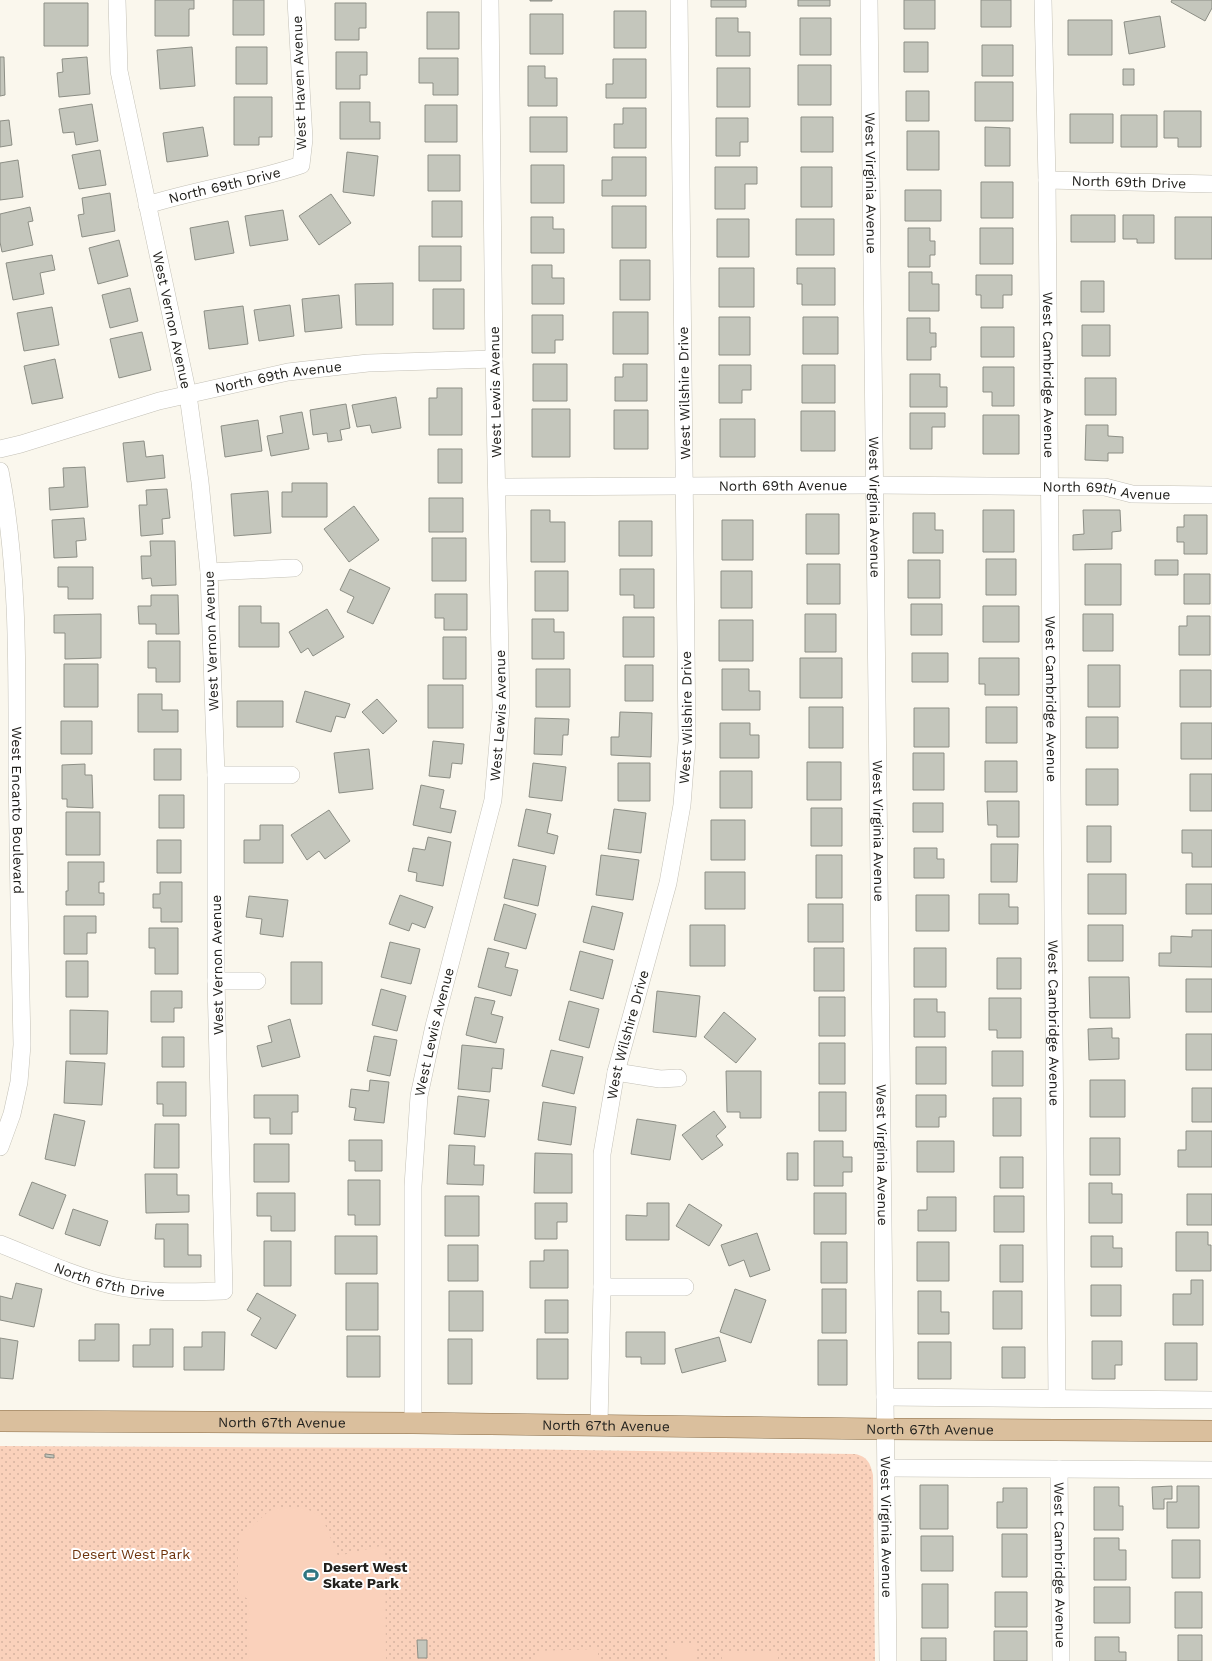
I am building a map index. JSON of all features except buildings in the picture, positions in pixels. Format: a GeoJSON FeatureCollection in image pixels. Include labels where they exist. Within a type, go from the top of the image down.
{"type":"FeatureCollection","features":[{"type":"Feature","properties":{"kind":"main road","name":"North 67th Avenue"},"geometry":{"type":"LineString","coordinates":[[0,1421],[413,1423],[885,1429],[1212,1431]]}},
{"type":"Feature","properties":{"kind":"street","name":"West Vernon Avenue"},"geometry":{"type":"LineString","coordinates":[[117,0],[119,71],[188,395],[200,482],[209,572],[216,775],[216,981],[224,1291]]}},
{"type":"Feature","properties":{"kind":"street","name":"West Haven Avenue"},"geometry":{"type":"LineString","coordinates":[[296,0],[304,139],[301,165]]}},
{"type":"Feature","properties":{"kind":"street","name":"West Lewis Avenue"},"geometry":{"type":"LineString","coordinates":[[413,1423],[413,1186],[420,1096],[434,1026],[493,800],[501,708],[498,487],[494,359],[490,0]]}},
{"type":"Feature","properties":{"kind":"street","name":"West Wilshire Drive"},"geometry":{"type":"LineString","coordinates":[[599,1425],[602,1287],[602,1154],[616,1072],[668,883],[682,805],[687,741],[679,0]]}},
{"type":"Feature","properties":{"kind":"street","name":"West Virginia Avenue"},"geometry":{"type":"LineString","coordinates":[[869,0],[888,1661]]}},
{"type":"Feature","properties":{"kind":"street","name":"West Cambridge Avenue"},"geometry":{"type":"LineString","coordinates":[[1043,0],[1057,1398]]}},
{"type":"Feature","properties":{"kind":"street","name":"North 69th Drive"},"geometry":{"type":"LineString","coordinates":[[147,205],[181,194],[281,172],[301,165]]}},
{"type":"Feature","properties":{"kind":"street","name":"North 69th Drive"},"geometry":{"type":"LineString","coordinates":[[1046,180],[1212,184]]}},
{"type":"Feature","properties":{"kind":"street","name":"North 69th Avenue"},"geometry":{"type":"LineString","coordinates":[[0,449],[21,444],[159,401],[288,372],[368,363],[494,359]]}},
{"type":"Feature","properties":{"kind":"street","name":"West Encanto Boulevard"},"geometry":{"type":"LineString","coordinates":[[0,472],[9,536],[17,677],[22,1045],[19,1082],[12,1114],[0,1147]]}},
{"type":"Feature","properties":{"kind":"street","name":"North 69th Avenue"},"geometry":{"type":"LineString","coordinates":[[498,487],[874,485],[1105,487],[1132,494],[1212,495]]}},
{"type":"Feature","properties":{"kind":"street"},"geometry":{"type":"LineString","coordinates":[[209,572],[294,568]]}},
{"type":"Feature","properties":{"kind":"street"},"geometry":{"type":"LineString","coordinates":[[216,775],[291,775]]}},
{"type":"Feature","properties":{"kind":"street"},"geometry":{"type":"LineString","coordinates":[[216,981],[258,981]]}},
{"type":"Feature","properties":{"kind":"street"},"geometry":{"type":"LineString","coordinates":[[616,1072],[660,1079],[678,1078]]}},
{"type":"Feature","properties":{"kind":"street","name":"North 67th Drive"},"geometry":{"type":"LineString","coordinates":[[0,1244],[76,1274],[112,1285],[143,1290],[181,1292],[224,1291]]}},
{"type":"Feature","properties":{"kind":"street"},"geometry":{"type":"LineString","coordinates":[[602,1287],[685,1287]]}},
{"type":"Feature","properties":{"kind":"street"},"geometry":{"type":"LineString","coordinates":[[884,1397],[1212,1400]]}},
{"type":"Feature","properties":{"kind":"street"},"geometry":{"type":"LineString","coordinates":[[886,1468],[1212,1470]]}},
{"type":"Feature","properties":{"kind":"street","name":"West Cambridge Avenue"},"geometry":{"type":"LineString","coordinates":[[1059,1469],[1061,1661]]}},
{"type":"Feature","properties":{"kind":"green space","name":"Desert West Park"},"geometry":{"type":"Polygon","coordinates":[[[0,1446],[442,1448],[855,1454],[868,1461],[873,1475],[875,1661],[0,1661],[0,1446]]]}},
{"type":"Feature","properties":{"kind":"green space","name":"Desert West Skate Park"},"geometry":{"type":"Polygon","coordinates":[[[280,1508],[307,1509],[322,1517],[338,1556],[385,1545],[386,1661],[249,1661],[248,1599],[238,1593],[238,1547],[241,1536],[269,1511],[280,1508]]]}},
{"type":"Feature","properties":{"kind":"green space"},"geometry":{"type":"Polygon","coordinates":[[[669,1644],[696,1644],[696,1661],[669,1661],[669,1644]]]}},
{"type":"Feature","properties":{"kind":"green space"},"geometry":{"type":"Polygon","coordinates":[[[598,1649],[598,1661],[535,1661],[535,1651],[598,1649]]]}},
{"type":"Feature","properties":{"kind":"green space"},"geometry":{"type":"Polygon","coordinates":[[[778,1652],[778,1661],[722,1661],[722,1653],[778,1652]]]}},
{"type":"Feature","properties":{"kind":"place","name":"Desert West Skate Park"},"geometry":{"type":"Point","coordinates":[311,1575]}}]}
